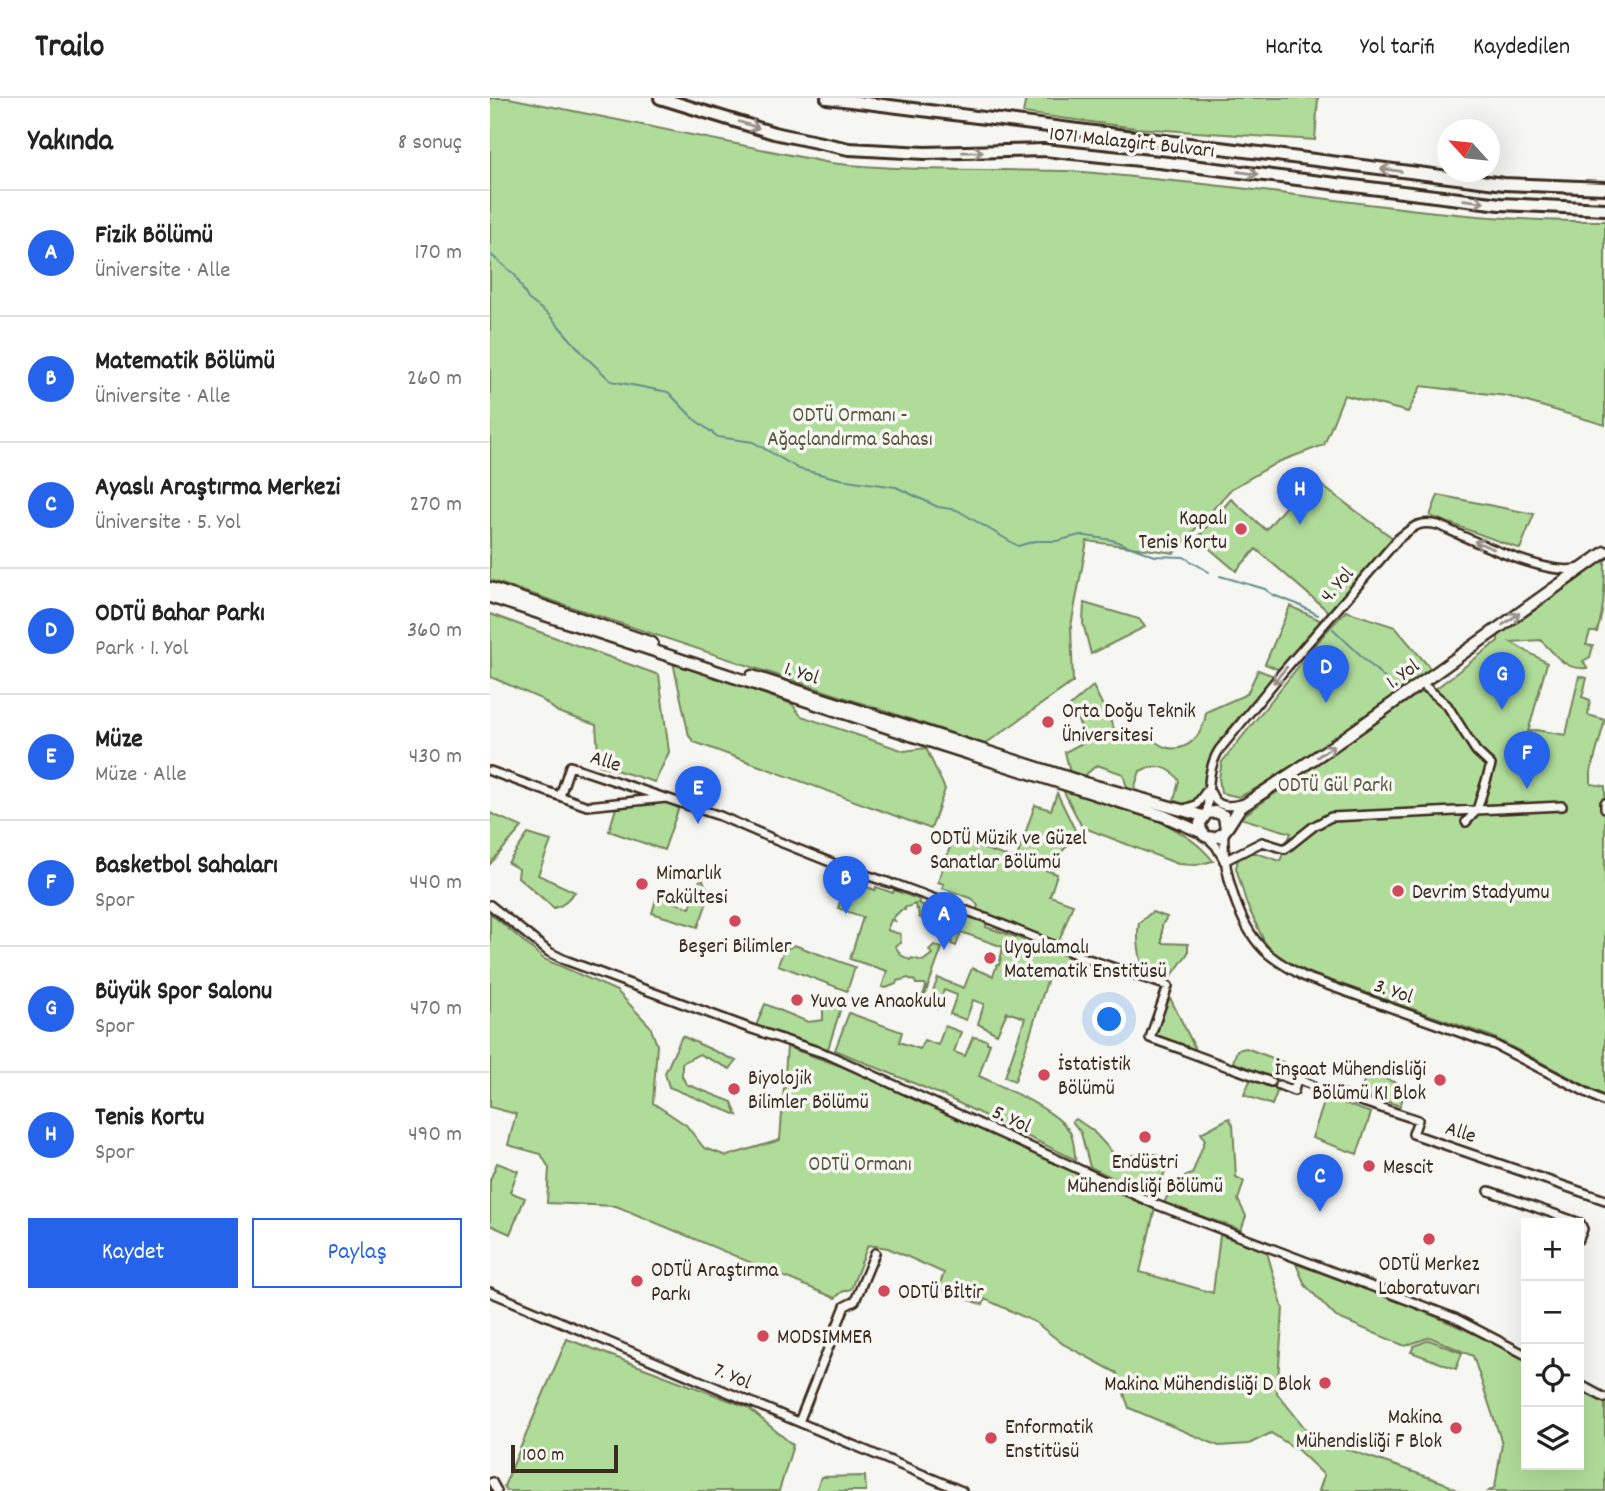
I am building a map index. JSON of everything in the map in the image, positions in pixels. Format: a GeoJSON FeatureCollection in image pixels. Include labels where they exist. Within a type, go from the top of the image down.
{"type":"FeatureCollection","features":[{"type":"Feature","properties":{"kind":"main road","name":"1071 Malazgirt Bulvarı"},"geometry":{"type":"LineString","coordinates":[[660,98],[811,143],[849,149],[925,153],[1044,150],[1500,204],[1605,208]]}},
{"type":"Feature","properties":{"kind":"main road","name":"1071 Malazgirt Bulvarı"},"geometry":{"type":"LineString","coordinates":[[827,98],[1504,184],[1605,188]]}},
{"type":"Feature","properties":{"kind":"main road"},"geometry":{"type":"LineString","coordinates":[[882,98],[903,107]]}},
{"type":"Feature","properties":{"kind":"main road","name":"1. Yol"},"geometry":{"type":"LineString","coordinates":[[1225,831],[1237,811],[1248,802],[1333,746],[1605,552]]}},
{"type":"Feature","properties":{"kind":"main road","name":"1. Yol"},"geometry":{"type":"LineString","coordinates":[[490,588],[663,650]]}},
{"type":"Feature","properties":{"kind":"main road","name":"1. Yol"},"geometry":{"type":"LineString","coordinates":[[490,597],[663,650],[1047,775],[1164,816],[1204,835]]}},
{"type":"Feature","properties":{"kind":"main road","name":"1. Yol"},"geometry":{"type":"LineString","coordinates":[[1047,775],[1175,810],[1205,814]]}},
{"type":"Feature","properties":{"kind":"main road"},"geometry":{"type":"LineString","coordinates":[[1220,813],[1226,820],[1225,831],[1217,838],[1204,835],[1200,823],[1205,814],[1220,813]]}},
{"type":"Feature","properties":{"kind":"street","name":"4. Yol"},"geometry":{"type":"LineString","coordinates":[[1205,814],[1212,762],[1219,750],[1351,593],[1398,539],[1416,523],[1438,525],[1548,568],[1572,571],[1587,566]]}},
{"type":"Feature","properties":{"kind":"street"},"geometry":{"type":"LineString","coordinates":[[1548,568],[1555,573],[1557,587]]}},
{"type":"Feature","properties":{"kind":"street"},"geometry":{"type":"LineString","coordinates":[[1421,683],[1447,705],[1476,751],[1491,765],[1477,810],[1466,822]]}},
{"type":"Feature","properties":{"kind":"street","name":"Alle"},"geometry":{"type":"LineString","coordinates":[[560,796],[570,766],[720,816],[845,868],[1168,986],[1150,1038],[1294,1091],[1297,1080],[1312,1085]]}},
{"type":"Feature","properties":{"kind":"street","name":"Alle"},"geometry":{"type":"LineString","coordinates":[[490,771],[587,806],[664,798]]}},
{"type":"Feature","properties":{"kind":"street"},"geometry":{"type":"LineString","coordinates":[[1210,785],[1213,799],[1219,804],[1232,806],[1248,802]]}},
{"type":"Feature","properties":{"kind":"street"},"geometry":{"type":"LineString","coordinates":[[1175,810],[1196,805],[1210,785]]}},
{"type":"Feature","properties":{"kind":"street"},"geometry":{"type":"LineString","coordinates":[[1224,861],[1262,842],[1285,849],[1314,826],[1331,817],[1562,806]]}},
{"type":"Feature","properties":{"kind":"street","name":"3. Yol"},"geometry":{"type":"LineString","coordinates":[[1224,861],[1225,831]]}},
{"type":"Feature","properties":{"kind":"street","name":"3. Yol"},"geometry":{"type":"LineString","coordinates":[[1204,835],[1216,846],[1224,861],[1232,888],[1252,934],[1263,949],[1284,966],[1305,977],[1495,1045],[1605,1102]]}},
{"type":"Feature","properties":{"kind":"street","name":"5. Yol"},"geometry":{"type":"LineString","coordinates":[[490,905],[549,952],[565,960],[830,1055],[1157,1205],[1445,1314],[1521,1352]]}},
{"type":"Feature","properties":{"kind":"street","name":"Alle"},"geometry":{"type":"LineString","coordinates":[[1324,1089],[1418,1120],[1413,1134],[1605,1200]]}},
{"type":"Feature","properties":{"kind":"street"},"geometry":{"type":"LineString","coordinates":[[1489,1191],[1566,1218]]}},
{"type":"Feature","properties":{"kind":"street"},"geometry":{"type":"LineString","coordinates":[[799,1422],[845,1306],[855,1301],[875,1253]]}},
{"type":"Feature","properties":{"kind":"street","name":"7. Yol"},"geometry":{"type":"LineString","coordinates":[[490,1292],[962,1491]]}},
{"type":"Feature","properties":{"kind":"street"},"geometry":{"type":"LineString","coordinates":[[1584,1387],[1605,1398]]}},
{"type":"Feature","properties":{"kind":"street"},"geometry":{"type":"LineString","coordinates":[[492,1482],[496,1491]]}},
{"type":"Feature","properties":{"kind":"green space","name":"ODTÜ Ormanı - Ağaçlandırma Sahası"},"geometry":{"type":"Polygon","coordinates":[[[490,98],[509,98],[830,163],[919,169],[1081,172],[1443,213],[1605,221],[1605,425],[1507,396],[1421,386],[1408,412],[1344,395],[1324,445],[1278,462],[1231,489],[1174,553],[1087,541],[1071,626],[1073,682],[985,744],[490,580],[490,98]]]}},
{"type":"Feature","properties":{"kind":"green space"},"geometry":{"type":"Polygon","coordinates":[[[1026,98],[1318,98],[1315,140],[1136,128],[1023,113],[1026,98]]]}},
{"type":"Feature","properties":{"kind":"green space"},"geometry":{"type":"Polygon","coordinates":[[[1310,477],[1394,539],[1330,613],[1256,549],[1236,571],[1197,538],[1231,499],[1266,530],[1310,477]]]}},
{"type":"Feature","properties":{"kind":"green space"},"geometry":{"type":"Polygon","coordinates":[[[1438,495],[1534,514],[1520,549],[1430,516],[1438,495]]]}},
{"type":"Feature","properties":{"kind":"green space","name":"ODTÜ Gül Parkı"},"geometry":{"type":"Polygon","coordinates":[[[1605,556],[1602,614],[1597,632],[1590,632],[1586,645],[1593,646],[1590,657],[1583,661],[1587,668],[1566,664],[1540,640],[1511,642],[1547,663],[1528,732],[1536,730],[1566,735],[1579,676],[1587,678],[1582,697],[1590,700],[1588,715],[1605,720],[1591,771],[1591,784],[1605,786],[1605,1096],[1493,1037],[1315,975],[1286,962],[1264,941],[1247,905],[1236,868],[1238,859],[1244,853],[1256,853],[1280,861],[1291,833],[1240,818],[1419,693],[1430,693],[1498,641],[1498,633],[1605,556]]]}},
{"type":"Feature","properties":{"kind":"green space"},"geometry":{"type":"Polygon","coordinates":[[[1084,603],[1139,619],[1145,627],[1091,654],[1083,623],[1084,603]]]}},
{"type":"Feature","properties":{"kind":"green space"},"geometry":{"type":"Polygon","coordinates":[[[1290,606],[1322,621],[1280,670],[1265,664],[1290,606]]]}},
{"type":"Feature","properties":{"kind":"green space"},"geometry":{"type":"Polygon","coordinates":[[[1346,611],[1395,627],[1431,669],[1288,770],[1239,797],[1221,793],[1219,778],[1222,762],[1326,632],[1346,611]]]}},
{"type":"Feature","properties":{"kind":"green space"},"geometry":{"type":"Polygon","coordinates":[[[490,614],[659,675],[669,752],[655,782],[599,765],[596,725],[558,712],[541,699],[491,677],[490,614]]]}},
{"type":"Feature","properties":{"kind":"green space"},"geometry":{"type":"Polygon","coordinates":[[[673,662],[792,704],[801,716],[904,751],[926,748],[945,789],[931,829],[694,742],[689,736],[673,662]]]}},
{"type":"Feature","properties":{"kind":"green space"},"geometry":{"type":"Polygon","coordinates":[[[1258,670],[1274,676],[1219,743],[1211,758],[1202,793],[1192,802],[1173,804],[1179,781],[1172,772],[1162,767],[1140,771],[1133,792],[1128,791],[1123,774],[1097,765],[1083,777],[1070,773],[1065,752],[1088,740],[1070,706],[1093,686],[1122,744],[1148,734],[1157,743],[1176,748],[1192,741],[1199,733],[1206,712],[1247,694],[1258,670]]]}},
{"type":"Feature","properties":{"kind":"green space"},"geometry":{"type":"Polygon","coordinates":[[[1062,788],[1123,807],[1164,824],[1200,846],[1213,861],[1196,865],[1178,864],[1082,827],[1062,788]]]}},
{"type":"Feature","properties":{"kind":"green space"},"geometry":{"type":"Polygon","coordinates":[[[1057,793],[1075,830],[1070,843],[1050,864],[1018,854],[1035,805],[1051,810],[1057,793]]]}},
{"type":"Feature","properties":{"kind":"green space"},"geometry":{"type":"Polygon","coordinates":[[[665,802],[679,807],[664,850],[609,831],[616,808],[665,802]]]}},
{"type":"Feature","properties":{"kind":"green space"},"geometry":{"type":"Polygon","coordinates":[[[490,813],[522,827],[490,864],[490,813]]]}},
{"type":"Feature","properties":{"kind":"green space"},"geometry":{"type":"Polygon","coordinates":[[[528,834],[551,841],[538,875],[575,892],[562,905],[554,908],[518,877],[519,869],[508,863],[528,834]]]}},
{"type":"Feature","properties":{"kind":"green space"},"geometry":{"type":"Polygon","coordinates":[[[953,838],[1057,874],[1050,896],[1073,904],[1058,944],[976,911],[978,906],[973,899],[942,888],[944,884],[938,882],[953,838]]]}},
{"type":"Feature","properties":{"kind":"green space"},"geometry":{"type":"Polygon","coordinates":[[[701,877],[710,894],[698,927],[652,913],[657,896],[690,908],[701,877]]]}},
{"type":"Feature","properties":{"kind":"green space"},"geometry":{"type":"Polygon","coordinates":[[[848,880],[875,890],[876,887],[893,893],[894,890],[920,900],[918,903],[928,911],[927,921],[919,917],[915,904],[904,908],[905,910],[901,910],[893,918],[895,921],[891,920],[887,930],[900,934],[901,943],[895,946],[901,955],[910,960],[912,958],[923,961],[932,954],[929,950],[934,945],[942,948],[922,1003],[915,998],[916,995],[922,997],[925,984],[916,984],[908,978],[886,988],[882,987],[887,971],[850,959],[863,917],[838,908],[848,880]]]}},
{"type":"Feature","properties":{"kind":"green space"},"geometry":{"type":"Polygon","coordinates":[[[1152,912],[1167,917],[1162,925],[1162,943],[1188,944],[1188,953],[1168,981],[1144,974],[1138,930],[1139,923],[1152,912]]]}},
{"type":"Feature","properties":{"kind":"green space","name":"ODTÜ Ormanı"},"geometry":{"type":"Polygon","coordinates":[[[490,913],[544,959],[617,991],[650,1026],[657,1045],[653,1103],[686,1125],[704,1148],[727,1156],[780,1140],[787,1047],[846,1068],[1155,1208],[1140,1272],[1213,1293],[1220,1235],[1267,1252],[1283,1309],[1277,1393],[1312,1437],[1442,1482],[1458,1491],[1319,1491],[1324,1475],[1299,1451],[1271,1433],[1249,1444],[1219,1446],[1129,1408],[1117,1373],[1063,1344],[1035,1322],[985,1299],[983,1305],[938,1289],[944,1273],[888,1248],[868,1245],[851,1289],[835,1298],[616,1206],[547,1203],[549,1168],[541,1154],[508,1145],[516,1114],[490,1107],[490,913]]]}},
{"type":"Feature","properties":{"kind":"green space"},"geometry":{"type":"Polygon","coordinates":[[[967,916],[987,923],[986,927],[1069,955],[1066,963],[1050,972],[1015,1081],[1005,1077],[1025,1018],[1007,1012],[997,1034],[978,1024],[984,1004],[973,1000],[966,1020],[950,1014],[957,995],[944,990],[937,1009],[928,1005],[938,978],[964,988],[972,968],[993,976],[999,965],[1003,947],[961,932],[956,946],[951,944],[959,922],[964,924],[967,916]]]}},
{"type":"Feature","properties":{"kind":"green space"},"geometry":{"type":"Polygon","coordinates":[[[794,945],[855,967],[847,991],[778,965],[784,950],[794,945]]]}},
{"type":"Feature","properties":{"kind":"green space"},"geometry":{"type":"Polygon","coordinates":[[[1168,994],[1196,1050],[1155,1035],[1168,994]]]}},
{"type":"Feature","properties":{"kind":"green space"},"geometry":{"type":"Polygon","coordinates":[[[829,996],[843,1001],[828,1049],[756,1026],[765,1004],[808,1022],[823,1020],[823,1010],[829,996]]]}},
{"type":"Feature","properties":{"kind":"green space","name":"ODTÜ Ormanı"},"geometry":{"type":"Polygon","coordinates":[[[849,1013],[902,1032],[899,1042],[920,1049],[924,1040],[938,1045],[945,1026],[961,1032],[954,1052],[965,1056],[973,1037],[987,1040],[987,1043],[990,1043],[979,1076],[1054,1116],[1070,1132],[1076,1160],[944,1096],[835,1050],[849,1013]]]}},
{"type":"Feature","properties":{"kind":"green space"},"geometry":{"type":"Polygon","coordinates":[[[682,1036],[736,1061],[730,1069],[699,1054],[682,1063],[682,1076],[686,1084],[732,1102],[737,1115],[669,1087],[665,1073],[682,1036]]]}},
{"type":"Feature","properties":{"kind":"green space"},"geometry":{"type":"Polygon","coordinates":[[[1246,1048],[1283,1062],[1276,1080],[1232,1065],[1237,1050],[1246,1048]]]}},
{"type":"Feature","properties":{"kind":"green space"},"geometry":{"type":"Polygon","coordinates":[[[1367,1072],[1407,1087],[1400,1106],[1360,1093],[1367,1072]]]}},
{"type":"Feature","properties":{"kind":"green space"},"geometry":{"type":"Polygon","coordinates":[[[1251,1078],[1278,1089],[1272,1105],[1244,1095],[1251,1078]]]}},
{"type":"Feature","properties":{"kind":"green space"},"geometry":{"type":"Polygon","coordinates":[[[1326,1097],[1371,1113],[1357,1154],[1312,1138],[1326,1097]]]}},
{"type":"Feature","properties":{"kind":"green space"},"geometry":{"type":"Polygon","coordinates":[[[1229,1118],[1233,1125],[1236,1177],[1244,1181],[1238,1200],[1246,1216],[1241,1230],[1164,1203],[1175,1181],[1192,1174],[1205,1140],[1201,1133],[1229,1118]]]}},
{"type":"Feature","properties":{"kind":"green space"},"geometry":{"type":"Polygon","coordinates":[[[1076,1119],[1092,1130],[1116,1156],[1157,1154],[1165,1172],[1153,1197],[1090,1167],[1081,1133],[1072,1121],[1076,1119]]]}},
{"type":"Feature","properties":{"kind":"green space"},"geometry":{"type":"Polygon","coordinates":[[[497,1163],[518,1171],[510,1192],[525,1198],[510,1234],[490,1225],[490,1180],[497,1163]]]}},
{"type":"Feature","properties":{"kind":"green space"},"geometry":{"type":"Polygon","coordinates":[[[1296,1264],[1442,1319],[1521,1358],[1521,1470],[1584,1470],[1584,1392],[1605,1403],[1605,1491],[1489,1491],[1495,1487],[1502,1443],[1473,1356],[1430,1337],[1405,1346],[1336,1317],[1305,1285],[1296,1264]]]}},
{"type":"Feature","properties":{"kind":"green space"},"geometry":{"type":"Polygon","coordinates":[[[567,1339],[747,1407],[793,1445],[779,1491],[506,1491],[504,1486],[567,1339]]]}},
{"type":"Feature","properties":{"kind":"green space"},"geometry":{"type":"Polygon","coordinates":[[[1429,1340],[1462,1353],[1456,1369],[1411,1352],[1414,1346],[1429,1340]]]}},
{"type":"Feature","properties":{"kind":"green space"},"geometry":{"type":"Polygon","coordinates":[[[865,1476],[866,1491],[816,1491],[821,1477],[865,1476]]]}},
{"type":"Feature","properties":{"kind":"waterway"},"geometry":{"type":"LineString","coordinates":[[490,254],[515,275],[528,299],[549,315],[611,381],[668,392],[694,419],[718,437],[753,442],[799,469],[840,479],[896,487],[938,507],[957,510],[1018,546],[1080,535],[1112,540],[1155,556],[1184,557],[1209,572]]}},
{"type":"Feature","properties":{"kind":"waterway"},"geometry":{"type":"LineString","coordinates":[[1220,576],[1265,589],[1318,615]]}},
{"type":"Feature","properties":{"kind":"waterway"},"geometry":{"type":"LineString","coordinates":[[1333,629],[1395,688]]}},
{"type":"Feature","properties":{"kind":"place","name":"Tenis Kortu"},"geometry":{"type":"Point","coordinates":[1300,525]}},
{"type":"Feature","properties":{"kind":"place","name":"Kapalı Tenis Kortu"},"geometry":{"type":"Point","coordinates":[1241,529]}},
{"type":"Feature","properties":{"kind":"place","name":"ODTÜ Bahar Parkı"},"geometry":{"type":"Point","coordinates":[1326,703]}},
{"type":"Feature","properties":{"kind":"place","name":"Büyük Spor Salonu"},"geometry":{"type":"Point","coordinates":[1502,710]}},
{"type":"Feature","properties":{"kind":"place","name":"Orta Doğu Teknik Üniversitesi"},"geometry":{"type":"Point","coordinates":[1048,722]}},
{"type":"Feature","properties":{"kind":"place","name":"Basketbol Sahaları"},"geometry":{"type":"Point","coordinates":[1527,789]}},
{"type":"Feature","properties":{"kind":"place","name":"Müze"},"geometry":{"type":"Point","coordinates":[698,824]}},
{"type":"Feature","properties":{"kind":"place","name":"ODTÜ Müzik ve Güzel Sanatlar Bölümü"},"geometry":{"type":"Point","coordinates":[916,849]}},
{"type":"Feature","properties":{"kind":"place","name":"Mimarlık Fakültesi"},"geometry":{"type":"Point","coordinates":[642,884]}},
{"type":"Feature","properties":{"kind":"place","name":"Devrim Stadyumu"},"geometry":{"type":"Point","coordinates":[1398,891]}},
{"type":"Feature","properties":{"kind":"place","name":"Matematik Bölümü"},"geometry":{"type":"Point","coordinates":[846,914]}},
{"type":"Feature","properties":{"kind":"place","name":"Beşeri Bilimler"},"geometry":{"type":"Point","coordinates":[735,921]}},
{"type":"Feature","properties":{"kind":"place","name":"Fizik Bölümü"},"geometry":{"type":"Point","coordinates":[944,950]}},
{"type":"Feature","properties":{"kind":"place","name":"Uygulamalı Matematik Enstitüsü"},"geometry":{"type":"Point","coordinates":[990,958]}},
{"type":"Feature","properties":{"kind":"place","name":"Yuva ve Anaokulu"},"geometry":{"type":"Point","coordinates":[797,1000]}},
{"type":"Feature","properties":{"kind":"place","name":"İstatistik Bölümü"},"geometry":{"type":"Point","coordinates":[1044,1075]}},
{"type":"Feature","properties":{"kind":"place","name":"İnşaat Mühendisliği Bölümü K1 Blok"},"geometry":{"type":"Point","coordinates":[1440,1080]}},
{"type":"Feature","properties":{"kind":"place","name":"Biyolojik Bilimler Bölümü"},"geometry":{"type":"Point","coordinates":[734,1089]}},
{"type":"Feature","properties":{"kind":"place","name":"Endüstri Mühendisliği Bölümü"},"geometry":{"type":"Point","coordinates":[1145,1137]}},
{"type":"Feature","properties":{"kind":"place","name":"Mescit"},"geometry":{"type":"Point","coordinates":[1369,1166]}},
{"type":"Feature","properties":{"kind":"place","name":"Ayaslı Araştırma Merkezi"},"geometry":{"type":"Point","coordinates":[1320,1212]}},
{"type":"Feature","properties":{"kind":"place","name":"ODTÜ Merkez Laboratuvarı"},"geometry":{"type":"Point","coordinates":[1429,1239]}},
{"type":"Feature","properties":{"kind":"place","name":"ODTÜ Araştırma Parkı"},"geometry":{"type":"Point","coordinates":[637,1281]}},
{"type":"Feature","properties":{"kind":"place","name":"ODTÜ Bİltir"},"geometry":{"type":"Point","coordinates":[884,1291]}},
{"type":"Feature","properties":{"kind":"place","name":"MODSIMMER"},"geometry":{"type":"Point","coordinates":[763,1336]}},
{"type":"Feature","properties":{"kind":"place","name":"Makina Mühendisliği D Blok"},"geometry":{"type":"Point","coordinates":[1325,1383]}},
{"type":"Feature","properties":{"kind":"place","name":"Makina Mühendisliği F Blok"},"geometry":{"type":"Point","coordinates":[1456,1428]}},
{"type":"Feature","properties":{"kind":"place","name":"Enformatik Enstitüsü"},"geometry":{"type":"Point","coordinates":[991,1438]}}]}
